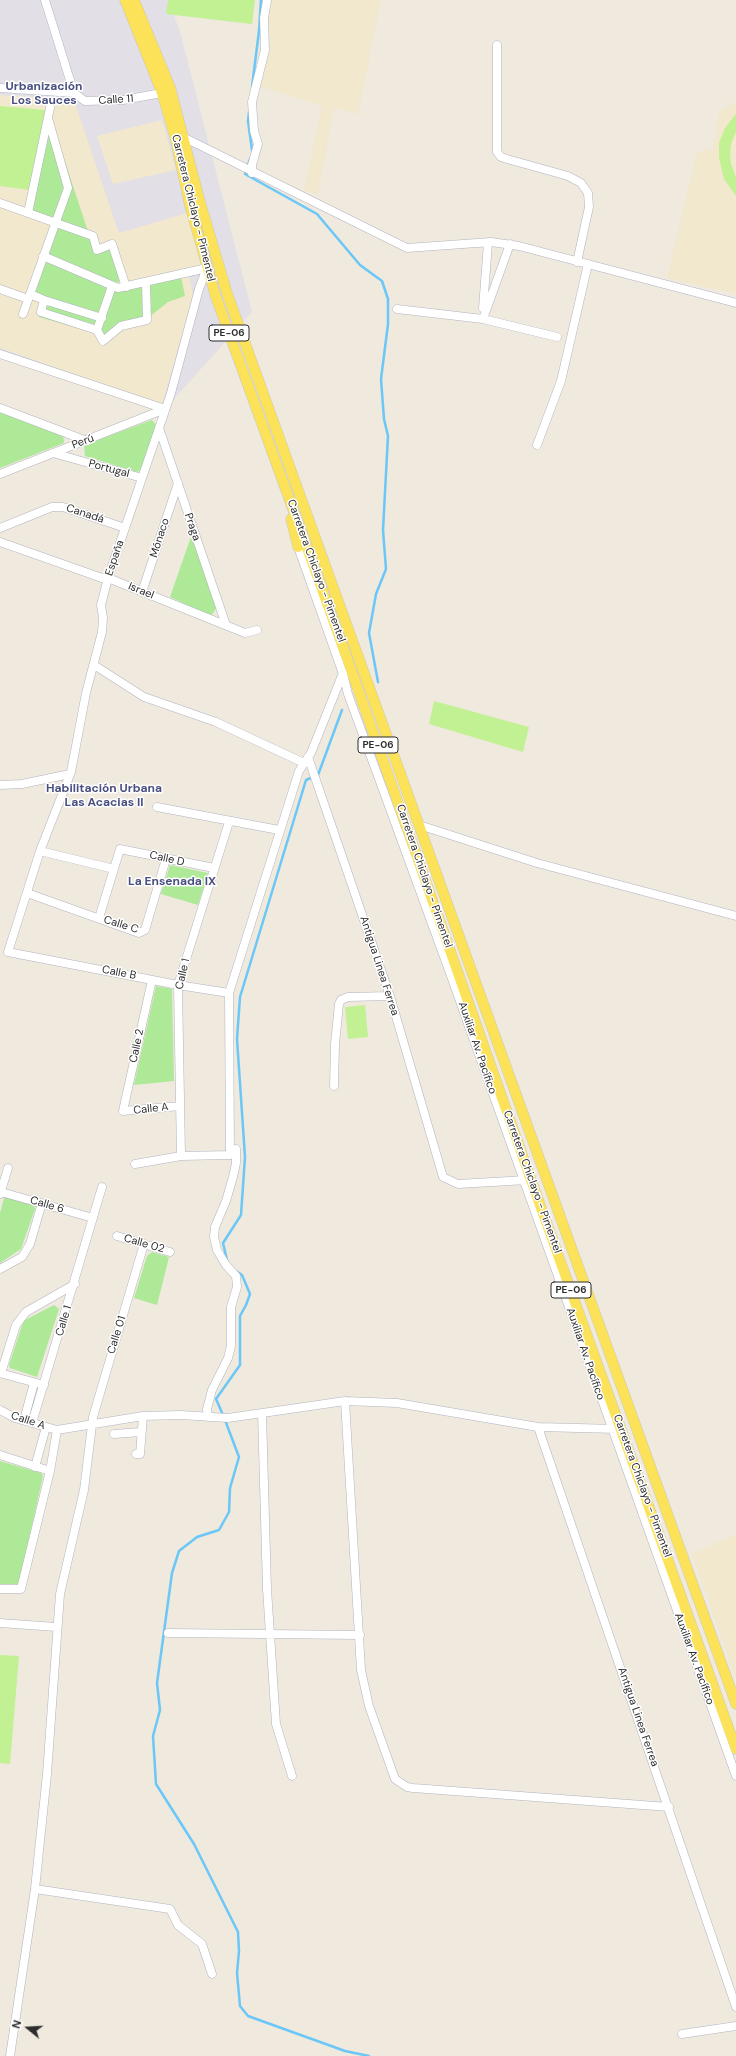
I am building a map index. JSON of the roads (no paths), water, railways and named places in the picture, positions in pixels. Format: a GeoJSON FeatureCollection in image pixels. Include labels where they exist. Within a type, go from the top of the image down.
{"type":"FeatureCollection","features":[{"type":"Feature","properties":{"kind":"main road","name":"Carretera Chiclayo - Pimentel"},"geometry":{"type":"LineString","coordinates":[[125,0],[162,93],[175,137],[190,206],[216,298],[348,661],[527,1180],[617,1429],[669,1560],[736,1749]]}},
{"type":"Feature","properties":{"kind":"main road","name":"Carretera Chiclayo - Pimentel"},"geometry":{"type":"LineString","coordinates":[[134,0],[170,87],[200,202],[227,293],[736,1704]]}},
{"type":"Feature","properties":{"kind":"main road"},"geometry":{"type":"LineString","coordinates":[[281,474],[298,547]]}},
{"type":"Feature","properties":{"kind":"main road"},"geometry":{"type":"LineString","coordinates":[[407,830],[413,831],[419,825]]}},
{"type":"Feature","properties":{"kind":"main road"},"geometry":{"type":"LineString","coordinates":[[669,1560],[676,1554],[682,1555]]}},
{"type":"Feature","properties":{"kind":"street"},"geometry":{"type":"LineString","coordinates":[[45,0],[74,93]]}},
{"type":"Feature","properties":{"kind":"street"},"geometry":{"type":"LineString","coordinates":[[248,171],[252,165],[258,144],[254,131],[252,102],[265,50],[264,18],[267,0]]}},
{"type":"Feature","properties":{"kind":"street"},"geometry":{"type":"LineString","coordinates":[[497,44],[497,152],[507,159],[568,176],[581,184],[588,193],[589,207],[577,262]]}},
{"type":"Feature","properties":{"kind":"street","name":"Calle 11"},"geometry":{"type":"LineString","coordinates":[[0,88],[74,93],[85,101],[123,100],[162,93]]}},
{"type":"Feature","properties":{"kind":"street"},"geometry":{"type":"LineString","coordinates":[[28,213],[50,108]]}},
{"type":"Feature","properties":{"kind":"street"},"geometry":{"type":"LineString","coordinates":[[23,314],[68,188],[48,118]]}},
{"type":"Feature","properties":{"kind":"street"},"geometry":{"type":"LineString","coordinates":[[184,138],[248,171],[407,248],[488,243],[510,244],[736,303]]}},
{"type":"Feature","properties":{"kind":"street"},"geometry":{"type":"LineString","coordinates":[[0,203],[93,236],[97,250],[112,244],[126,287]]}},
{"type":"Feature","properties":{"kind":"street"},"geometry":{"type":"LineString","coordinates":[[482,319],[488,243]]}},
{"type":"Feature","properties":{"kind":"street"},"geometry":{"type":"LineString","coordinates":[[482,319],[510,244]]}},
{"type":"Feature","properties":{"kind":"street"},"geometry":{"type":"LineString","coordinates":[[43,256],[118,288],[146,283],[207,268]]}},
{"type":"Feature","properties":{"kind":"street"},"geometry":{"type":"LineString","coordinates":[[537,444],[561,381],[588,264]]}},
{"type":"Feature","properties":{"kind":"street","name":"España"},"geometry":{"type":"LineString","coordinates":[[8,952],[40,851],[70,774],[102,632],[103,618],[101,605],[108,578],[165,410],[199,289],[207,268]]}},
{"type":"Feature","properties":{"kind":"street"},"geometry":{"type":"LineString","coordinates":[[44,300],[40,312],[97,330],[103,340],[121,326],[148,320],[146,283]]}},
{"type":"Feature","properties":{"kind":"street"},"geometry":{"type":"LineString","coordinates":[[97,330],[112,286]]}},
{"type":"Feature","properties":{"kind":"street"},"geometry":{"type":"LineString","coordinates":[[0,289],[44,300],[102,318]]}},
{"type":"Feature","properties":{"kind":"street"},"geometry":{"type":"LineString","coordinates":[[397,309],[482,319],[557,337]]}},
{"type":"Feature","properties":{"kind":"street"},"geometry":{"type":"LineString","coordinates":[[73,322],[76,310]]}},
{"type":"Feature","properties":{"kind":"street"},"geometry":{"type":"LineString","coordinates":[[0,354],[165,410]]}},
{"type":"Feature","properties":{"kind":"street"},"geometry":{"type":"LineString","coordinates":[[0,408],[87,441]]}},
{"type":"Feature","properties":{"kind":"street","name":"Perú"},"geometry":{"type":"LineString","coordinates":[[0,474],[165,410]]}},
{"type":"Feature","properties":{"kind":"street","name":"Praga"},"geometry":{"type":"LineString","coordinates":[[159,428],[226,625]]}},
{"type":"Feature","properties":{"kind":"street","name":"Portugal"},"geometry":{"type":"LineString","coordinates":[[53,454],[142,478]]}},
{"type":"Feature","properties":{"kind":"street","name":"Mónaco"},"geometry":{"type":"LineString","coordinates":[[142,592],[178,483]]}},
{"type":"Feature","properties":{"kind":"street","name":"Canadá"},"geometry":{"type":"LineString","coordinates":[[0,528],[52,507],[63,507],[125,528]]}},
{"type":"Feature","properties":{"kind":"street","name":"Israel"},"geometry":{"type":"LineString","coordinates":[[0,542],[102,578],[108,578],[245,633],[257,630]]}},
{"type":"Feature","properties":{"kind":"street","name":"Auxiliar Av. Pacífico"},"geometry":{"type":"LineString","coordinates":[[298,547],[343,674],[348,694],[527,1180]]}},
{"type":"Feature","properties":{"kind":"street"},"geometry":{"type":"LineString","coordinates":[[135,1164],[181,1156],[230,1155],[229,993],[279,830],[306,760],[348,661]]}},
{"type":"Feature","properties":{"kind":"street"},"geometry":{"type":"LineString","coordinates":[[94,665],[144,697],[216,722],[306,760]]}},
{"type":"Feature","properties":{"kind":"street","name":"Antigua Linea Ferrea"},"geometry":{"type":"LineString","coordinates":[[306,760],[390,996],[443,1177],[458,1184],[527,1180]]}},
{"type":"Feature","properties":{"kind":"street"},"geometry":{"type":"LineString","coordinates":[[0,785],[22,784],[70,774]]}},
{"type":"Feature","properties":{"kind":"street"},"geometry":{"type":"LineString","coordinates":[[157,807],[229,822],[279,830]]}},
{"type":"Feature","properties":{"kind":"street","name":"Calle 1"},"geometry":{"type":"LineString","coordinates":[[181,1156],[178,985],[229,822]]}},
{"type":"Feature","properties":{"kind":"street"},"geometry":{"type":"LineString","coordinates":[[419,825],[538,863],[736,916]]}},
{"type":"Feature","properties":{"kind":"street","name":"Calle D"},"geometry":{"type":"LineString","coordinates":[[114,869],[120,849],[214,868]]}},
{"type":"Feature","properties":{"kind":"street"},"geometry":{"type":"LineString","coordinates":[[40,851],[114,869],[99,918]]}},
{"type":"Feature","properties":{"kind":"street","name":"Calle C"},"geometry":{"type":"LineString","coordinates":[[27,892],[139,933],[143,932],[166,859]]}},
{"type":"Feature","properties":{"kind":"street","name":"Calle B"},"geometry":{"type":"LineString","coordinates":[[8,952],[178,985],[229,993]]}},
{"type":"Feature","properties":{"kind":"street","name":"Calle 2"},"geometry":{"type":"LineString","coordinates":[[123,1112],[152,980]]}},
{"type":"Feature","properties":{"kind":"street"},"geometry":{"type":"LineString","coordinates":[[334,1086],[335,1044],[339,1004],[342,1000],[348,997],[390,996]]}},
{"type":"Feature","properties":{"kind":"street","name":"Calle A"},"geometry":{"type":"LineString","coordinates":[[123,1112],[180,1106]]}},
{"type":"Feature","properties":{"kind":"street"},"geometry":{"type":"LineString","coordinates":[[212,1417],[207,1410],[212,1390],[228,1358],[231,1346],[231,1307],[236,1295],[236,1276],[226,1265],[217,1250],[214,1237],[215,1227],[226,1201],[233,1177],[236,1163],[236,1149]]}},
{"type":"Feature","properties":{"kind":"street"},"geometry":{"type":"LineString","coordinates":[[0,1193],[8,1168]]}},
{"type":"Feature","properties":{"kind":"street","name":"Calle 1"},"geometry":{"type":"LineString","coordinates":[[32,1422],[75,1284],[102,1187]]}},
{"type":"Feature","properties":{"kind":"street","name":"Calle 6"},"geometry":{"type":"LineString","coordinates":[[0,1193],[94,1218]]}},
{"type":"Feature","properties":{"kind":"street"},"geometry":{"type":"LineString","coordinates":[[0,1269],[22,1257],[30,1244],[42,1203]]}},
{"type":"Feature","properties":{"kind":"street","name":"Calle 02"},"geometry":{"type":"LineString","coordinates":[[117,1236],[170,1252]]}},
{"type":"Feature","properties":{"kind":"street","name":"Calle 01"},"geometry":{"type":"LineString","coordinates":[[10,2056],[35,1889],[46,1780],[56,1627],[61,1588],[84,1490],[91,1425],[144,1244]]}},
{"type":"Feature","properties":{"kind":"street"},"geometry":{"type":"LineString","coordinates":[[44,1385],[0,1373],[16,1325],[26,1312],[75,1284]]}},
{"type":"Feature","properties":{"kind":"street"},"geometry":{"type":"LineString","coordinates":[[24,1420],[34,1383]]}},
{"type":"Feature","properties":{"kind":"street"},"geometry":{"type":"LineString","coordinates":[[0,1589],[21,1589],[50,1471],[57,1430],[143,1416],[181,1415],[228,1418],[345,1401],[397,1403],[538,1427],[617,1429]]}},
{"type":"Feature","properties":{"kind":"street"},"geometry":{"type":"LineString","coordinates":[[345,1401],[361,1670],[369,1706],[394,1779],[400,1784],[413,1788],[669,1808]]}},
{"type":"Feature","properties":{"kind":"street","name":"Calle A"},"geometry":{"type":"LineString","coordinates":[[0,1410],[24,1420],[57,1430]]}},
{"type":"Feature","properties":{"kind":"street"},"geometry":{"type":"LineString","coordinates":[[262,1413],[267,1589],[276,1724],[292,1776]]}},
{"type":"Feature","properties":{"kind":"street"},"geometry":{"type":"LineString","coordinates":[[136,1454],[140,1454],[143,1416]]}},
{"type":"Feature","properties":{"kind":"street"},"geometry":{"type":"LineString","coordinates":[[35,1467],[46,1426]]}},
{"type":"Feature","properties":{"kind":"street","name":"Antigua Linea Ferrea"},"geometry":{"type":"LineString","coordinates":[[538,1427],[736,2007]]}},
{"type":"Feature","properties":{"kind":"street","name":"Auxiliar Av. Pacífico"},"geometry":{"type":"LineString","coordinates":[[617,1429],[736,1776]]}},
{"type":"Feature","properties":{"kind":"street"},"geometry":{"type":"LineString","coordinates":[[114,1434],[142,1432]]}},
{"type":"Feature","properties":{"kind":"street"},"geometry":{"type":"LineString","coordinates":[[0,1455],[50,1471]]}},
{"type":"Feature","properties":{"kind":"street"},"geometry":{"type":"LineString","coordinates":[[0,1623],[56,1627]]}},
{"type":"Feature","properties":{"kind":"street"},"geometry":{"type":"LineString","coordinates":[[168,1633],[360,1635]]}},
{"type":"Feature","properties":{"kind":"street"},"geometry":{"type":"LineString","coordinates":[[35,1889],[170,1909],[178,1925],[202,1944],[212,1974]]}},
{"type":"Feature","properties":{"kind":"street"},"geometry":{"type":"LineString","coordinates":[[682,2034],[736,2026]]}},
{"type":"Feature","properties":{"kind":"waterway"},"geometry":{"type":"LineString","coordinates":[[252,87],[259,31],[261,0]]}},
{"type":"Feature","properties":{"kind":"waterway"},"geometry":{"type":"LineString","coordinates":[[249,112],[248,121],[252,150]]}},
{"type":"Feature","properties":{"kind":"waterway"},"geometry":{"type":"LineString","coordinates":[[250,159],[245,174],[317,214],[360,265],[382,281],[388,299],[388,324],[381,379],[384,419],[388,436],[383,530],[386,569],[376,594],[369,633],[378,682]]}},
{"type":"Feature","properties":{"kind":"waterway"},"geometry":{"type":"LineString","coordinates":[[227,1260],[223,1243],[241,1215],[245,1157],[237,1039],[240,997],[306,780],[318,775],[342,710]]}},
{"type":"Feature","properties":{"kind":"waterway"},"geometry":{"type":"LineString","coordinates":[[223,1415],[216,1399],[240,1365],[240,1316],[250,1294],[242,1275],[236,1271]]}},
{"type":"Feature","properties":{"kind":"waterway"},"geometry":{"type":"LineString","coordinates":[[225,1420],[239,1457],[230,1488],[229,1512],[219,1530],[197,1537],[179,1551],[172,1573],[157,1683],[160,1710],[153,1736],[156,1784],[194,1844],[238,1932],[239,1951],[237,1973],[240,2006],[248,2016],[345,2051],[369,2056]]}},
{"type":"Feature","properties":{"kind":"district","name":"Urbanización Los Sauces"},"geometry":{"type":"Point","coordinates":[44,94]}},
{"type":"Feature","properties":{"kind":"district","name":"Habilitación Urbana Las Acacias II"},"geometry":{"type":"Point","coordinates":[104,796]}},
{"type":"Feature","properties":{"kind":"district","name":"La Ensenada IX"},"geometry":{"type":"Point","coordinates":[172,882]}}]}
